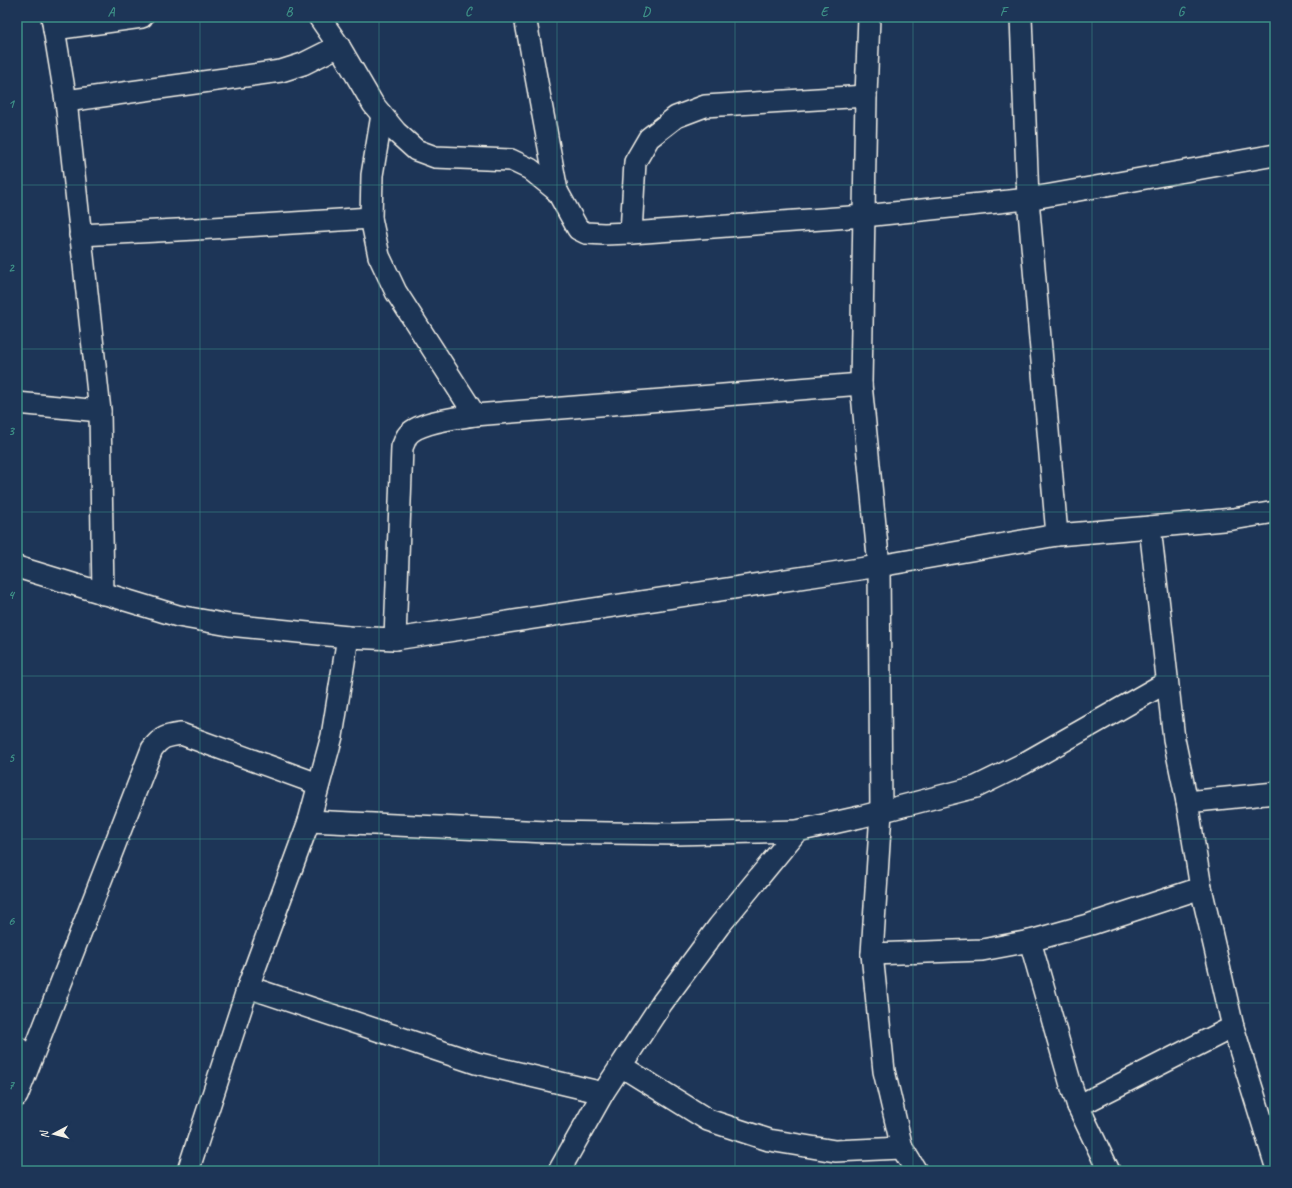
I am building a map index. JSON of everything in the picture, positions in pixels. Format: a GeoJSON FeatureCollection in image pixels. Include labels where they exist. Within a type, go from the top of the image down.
{"type":"FeatureCollection","features":[{"type":"Feature","properties":{"kind":"street"},"geometry":{"type":"LineString","coordinates":[[103,594],[100,411],[66,101],[53,23],[142,17]]}},
{"type":"Feature","properties":{"kind":"street"},"geometry":{"type":"LineString","coordinates":[[319,17],[339,46],[373,104],[396,132],[416,150],[435,157],[511,160],[530,169],[557,191]]}},
{"type":"Feature","properties":{"kind":"street"},"geometry":{"type":"LineString","coordinates":[[525,17],[557,191],[578,229],[586,233],[604,234],[864,216],[1028,199],[1275,155]]}},
{"type":"Feature","properties":{"kind":"street"},"geometry":{"type":"LineString","coordinates":[[868,17],[861,384],[879,566],[881,812],[872,954],[884,1071],[902,1148],[916,1171]]}},
{"type":"Feature","properties":{"kind":"street"},"geometry":{"type":"LineString","coordinates":[[1021,17],[1028,199],[1057,535]]}},
{"type":"Feature","properties":{"kind":"street"},"geometry":{"type":"LineString","coordinates":[[66,101],[281,71],[303,64],[339,46]]}},
{"type":"Feature","properties":{"kind":"street"},"geometry":{"type":"LineString","coordinates":[[631,232],[635,162],[649,138],[676,117],[705,106],[866,96]]}},
{"type":"Feature","properties":{"kind":"street"},"geometry":{"type":"LineString","coordinates":[[382,115],[372,175],[371,218],[379,256],[396,292],[475,415]]}},
{"type":"Feature","properties":{"kind":"street"},"geometry":{"type":"LineString","coordinates":[[80,235],[196,230],[371,218]]}},
{"type":"Feature","properties":{"kind":"street"},"geometry":{"type":"LineString","coordinates":[[395,639],[402,447],[408,435],[421,426],[475,415],[861,384]]}},
{"type":"Feature","properties":{"kind":"street"},"geometry":{"type":"LineString","coordinates":[[17,402],[100,411]]}},
{"type":"Feature","properties":{"kind":"street"},"geometry":{"type":"LineString","coordinates":[[17,567],[178,616],[222,624],[348,637],[395,639],[879,566],[1057,535],[1233,519],[1275,512]]}},
{"type":"Feature","properties":{"kind":"street"},"geometry":{"type":"LineString","coordinates":[[1150,527],[1174,739],[1187,802],[1201,888],[1233,1026],[1275,1163]]}},
{"type":"Feature","properties":{"kind":"street"},"geometry":{"type":"LineString","coordinates":[[188,1171],[248,987],[309,822],[332,736],[348,637]]}},
{"type":"Feature","properties":{"kind":"street"},"geometry":{"type":"LineString","coordinates":[[309,822],[555,832],[674,834],[797,831],[881,812],[976,787],[1024,764],[1167,682]]}},
{"type":"Feature","properties":{"kind":"street"},"geometry":{"type":"LineString","coordinates":[[17,1096],[24,1053],[152,749],[159,740],[169,736],[181,734],[318,784]]}},
{"type":"Feature","properties":{"kind":"street"},"geometry":{"type":"LineString","coordinates":[[1187,802],[1275,793]]}},
{"type":"Feature","properties":{"kind":"street"},"geometry":{"type":"LineString","coordinates":[[559,1171],[603,1093],[662,1003],[719,926],[797,831]]}},
{"type":"Feature","properties":{"kind":"street"},"geometry":{"type":"LineString","coordinates":[[872,954],[982,950],[1030,941],[1091,924],[1201,888]]}},
{"type":"Feature","properties":{"kind":"street"},"geometry":{"type":"LineString","coordinates":[[1030,941],[1078,1106],[1109,1171]]}},
{"type":"Feature","properties":{"kind":"street"},"geometry":{"type":"LineString","coordinates":[[248,987],[476,1063],[503,1071],[603,1093]]}},
{"type":"Feature","properties":{"kind":"street"},"geometry":{"type":"LineString","coordinates":[[1078,1106],[1233,1026]]}},
{"type":"Feature","properties":{"kind":"street"},"geometry":{"type":"LineString","coordinates":[[621,1066],[708,1120],[769,1140],[835,1151],[902,1148]]}}]}
